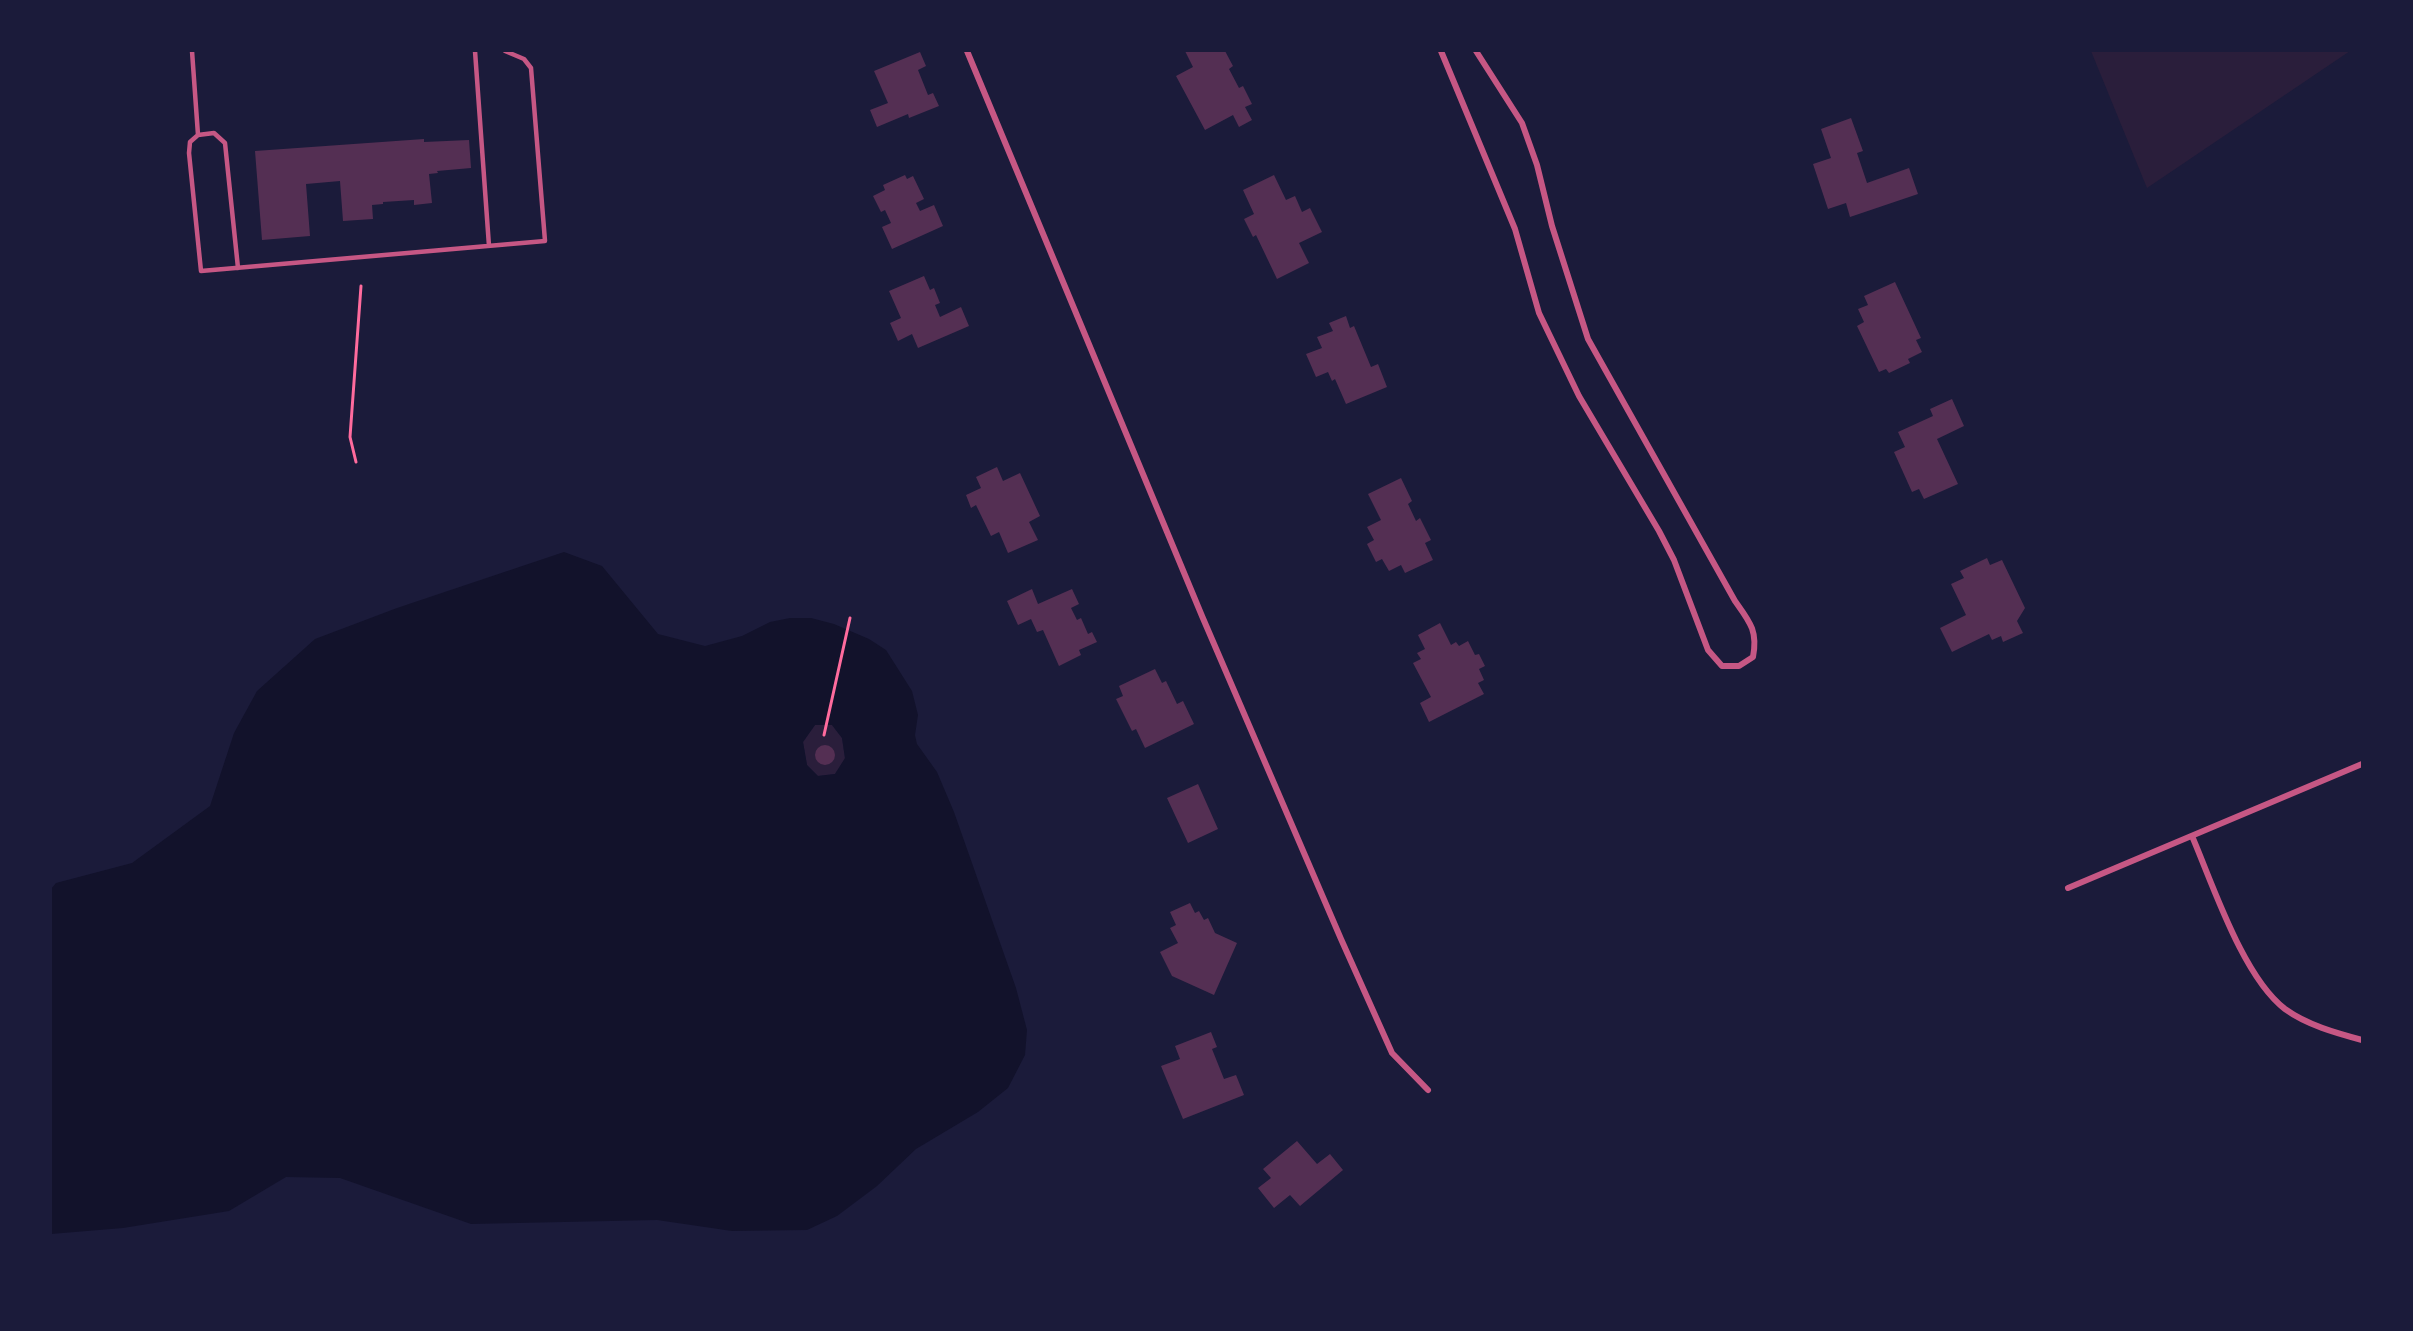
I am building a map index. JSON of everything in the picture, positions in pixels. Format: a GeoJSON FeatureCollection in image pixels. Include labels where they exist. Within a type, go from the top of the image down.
{"type":"FeatureCollection","features":[{"type":"Feature","properties":{"kind":"street"},"geometry":{"type":"LineString","coordinates":[[967,51],[1202,616],[1392,1053],[1428,1090]]}},
{"type":"Feature","properties":{"kind":"street"},"geometry":{"type":"LineString","coordinates":[[1442,51],[1515,229],[1539,313],[1579,396],[1674,560],[1708,650],[1722,666],[1739,666],[1753,657],[1756,640],[1750,622],[1735,601],[1588,339],[1552,226],[1537,165],[1522,123],[1476,51]]}},
{"type":"Feature","properties":{"kind":"street"},"geometry":{"type":"LineString","coordinates":[[2068,888],[2362,764]]}},
{"type":"Feature","properties":{"kind":"street"},"geometry":{"type":"LineString","coordinates":[[2192,836],[2243,954],[2259,982],[2286,1009],[2326,1030],[2362,1041]]}},
{"type":"Feature","properties":{"kind":"lane"},"geometry":{"type":"LineString","coordinates":[[192,51],[198,135]]}},
{"type":"Feature","properties":{"kind":"lane"},"geometry":{"type":"LineString","coordinates":[[475,51],[489,246]]}},
{"type":"Feature","properties":{"kind":"lane"},"geometry":{"type":"LineString","coordinates":[[238,268],[225,142],[214,133],[198,135],[190,142],[189,153],[201,272],[545,241],[531,68],[524,59],[505,51]]}},
{"type":"Feature","properties":{"kind":"path"},"geometry":{"type":"LineString","coordinates":[[356,462],[350,436],[361,286]]}},
{"type":"Feature","properties":{"kind":"path"},"geometry":{"type":"LineString","coordinates":[[824,735],[850,618]]}},
{"type":"Feature","properties":{"kind":"shaded area"},"geometry":{"type":"Polygon","coordinates":[[[2091,51],[2350,51],[2147,188],[2091,51]]]}},
{"type":"Feature","properties":{"kind":"shaded area"},"geometry":{"type":"Polygon","coordinates":[[[564,552],[602,566],[658,634],[705,646],[742,636],[770,622],[790,618],[811,618],[834,624],[869,639],[886,650],[912,691],[918,715],[915,735],[917,744],[937,772],[954,812],[1016,988],[1027,1030],[1025,1055],[1008,1088],[978,1112],[916,1149],[877,1186],[837,1216],[807,1230],[732,1231],[657,1220],[471,1224],[340,1178],[286,1177],[229,1211],[123,1228],[51,1234],[51,889],[56,883],[132,863],[210,806],[234,733],[257,691],[315,639],[397,608],[564,552]],[[815,725],[803,742],[807,765],[818,776],[835,774],[845,758],[842,738],[832,725],[815,725]]]}},
{"type":"Feature","properties":{"kind":"shaded area"},"geometry":{"type":"Polygon","coordinates":[[[815,725],[832,725],[842,738],[845,759],[835,774],[818,776],[807,765],[803,742],[815,725]]]}},
{"type":"Feature","properties":{"kind":"building"},"geometry":{"type":"Polygon","coordinates":[[[1185,51],[1225,51],[1233,66],[1229,69],[1239,88],[1243,86],[1252,104],[1245,107],[1252,120],[1239,127],[1233,115],[1205,130],[1176,76],[1193,67],[1185,51]]]}},
{"type":"Feature","properties":{"kind":"building"},"geometry":{"type":"Polygon","coordinates":[[[920,52],[926,66],[918,70],[928,95],[933,93],[939,106],[909,118],[908,114],[877,127],[870,110],[888,103],[874,71],[920,52]]]}},
{"type":"Feature","properties":{"kind":"building"},"geometry":{"type":"Polygon","coordinates":[[[1851,118],[1863,151],[1857,153],[1867,183],[1909,168],[1918,194],[1850,217],[1846,203],[1828,209],[1813,164],[1831,158],[1821,129],[1851,118]]]}},
{"type":"Feature","properties":{"kind":"building"},"geometry":{"type":"Polygon","coordinates":[[[424,139],[424,142],[469,140],[471,168],[437,171],[438,173],[429,174],[432,203],[414,205],[414,200],[383,202],[383,204],[372,205],[373,219],[343,221],[340,181],[306,184],[310,236],[262,240],[255,151],[424,139]]]}},
{"type":"Feature","properties":{"kind":"building"},"geometry":{"type":"Polygon","coordinates":[[[905,175],[907,179],[913,176],[924,199],[916,203],[920,211],[934,205],[943,226],[892,249],[882,227],[891,223],[885,210],[881,212],[873,196],[885,190],[883,185],[905,175]]]}},
{"type":"Feature","properties":{"kind":"building"},"geometry":{"type":"Polygon","coordinates":[[[1274,175],[1286,200],[1295,196],[1302,212],[1310,208],[1322,232],[1299,243],[1309,263],[1277,279],[1256,235],[1253,237],[1244,219],[1254,214],[1243,190],[1274,175]]]}},
{"type":"Feature","properties":{"kind":"building"},"geometry":{"type":"Polygon","coordinates":[[[924,276],[930,290],[934,288],[940,303],[935,305],[940,317],[961,307],[969,326],[918,348],[912,334],[898,341],[890,323],[901,318],[889,291],[924,276]]]}},
{"type":"Feature","properties":{"kind":"building"},"geometry":{"type":"Polygon","coordinates":[[[1895,282],[1921,338],[1916,340],[1922,352],[1908,359],[1910,363],[1889,373],[1886,369],[1879,372],[1857,326],[1864,322],[1858,309],[1868,305],[1864,296],[1895,282]]]}},
{"type":"Feature","properties":{"kind":"building"},"geometry":{"type":"Polygon","coordinates":[[[1346,316],[1350,328],[1354,326],[1371,367],[1378,364],[1387,387],[1346,404],[1335,379],[1332,381],[1328,372],[1316,377],[1306,354],[1322,348],[1317,337],[1333,331],[1329,323],[1346,316]]]}},
{"type":"Feature","properties":{"kind":"building"},"geometry":{"type":"Polygon","coordinates":[[[1952,399],[1964,426],[1937,439],[1958,484],[1924,499],[1919,489],[1912,492],[1894,452],[1905,447],[1898,432],[1933,416],[1930,409],[1952,399]]]}},
{"type":"Feature","properties":{"kind":"building"},"geometry":{"type":"Polygon","coordinates":[[[997,467],[1003,481],[1020,473],[1040,516],[1029,522],[1038,540],[1008,553],[999,532],[991,536],[976,505],[971,508],[966,495],[981,488],[976,477],[997,467]]]}},
{"type":"Feature","properties":{"kind":"building"},"geometry":{"type":"Polygon","coordinates":[[[1401,478],[1412,501],[1408,504],[1416,521],[1420,518],[1431,540],[1425,543],[1433,560],[1405,573],[1401,565],[1389,571],[1382,559],[1376,562],[1367,544],[1374,540],[1367,527],[1381,520],[1368,494],[1401,478]]]}},
{"type":"Feature","properties":{"kind":"building"},"geometry":{"type":"Polygon","coordinates":[[[1987,558],[1990,565],[2002,560],[2025,608],[2017,621],[2023,633],[2003,642],[2001,636],[1992,640],[1989,634],[1952,652],[1940,628],[1966,615],[1951,584],[1964,578],[1960,571],[1987,558]]]}},
{"type":"Feature","properties":{"kind":"building"},"geometry":{"type":"Polygon","coordinates":[[[1032,589],[1038,604],[1072,589],[1079,604],[1071,608],[1077,620],[1081,618],[1088,634],[1092,632],[1097,642],[1079,650],[1081,655],[1059,666],[1043,630],[1037,632],[1031,619],[1018,625],[1007,601],[1032,589]]]}},
{"type":"Feature","properties":{"kind":"building"},"geometry":{"type":"Polygon","coordinates":[[[1440,623],[1451,645],[1456,642],[1459,646],[1468,641],[1475,655],[1479,654],[1485,666],[1479,669],[1484,680],[1478,683],[1484,694],[1429,722],[1420,703],[1431,697],[1413,663],[1421,659],[1417,653],[1425,649],[1418,635],[1440,623]]]}},
{"type":"Feature","properties":{"kind":"building"},"geometry":{"type":"Polygon","coordinates":[[[1155,669],[1162,683],[1166,681],[1177,704],[1183,701],[1194,724],[1145,748],[1136,729],[1132,731],[1116,699],[1123,696],[1119,686],[1155,669]]]}},
{"type":"Feature","properties":{"kind":"building"},"geometry":{"type":"Polygon","coordinates":[[[825,745],[832,748],[835,755],[832,762],[825,765],[818,762],[815,755],[818,748],[825,745]]]}},
{"type":"Feature","properties":{"kind":"building"},"geometry":{"type":"Polygon","coordinates":[[[1198,784],[1218,829],[1188,843],[1167,798],[1198,784]]]}},
{"type":"Feature","properties":{"kind":"building"},"geometry":{"type":"Polygon","coordinates":[[[1190,903],[1195,913],[1199,911],[1204,920],[1208,918],[1215,933],[1237,943],[1214,995],[1172,976],[1160,952],[1178,943],[1170,928],[1176,925],[1170,912],[1190,903]]]}},
{"type":"Feature","properties":{"kind":"building"},"geometry":{"type":"Polygon","coordinates":[[[1211,1032],[1217,1047],[1212,1049],[1224,1079],[1236,1075],[1244,1095],[1183,1119],[1161,1066],[1180,1059],[1175,1046],[1211,1032]]]}},
{"type":"Feature","properties":{"kind":"building"},"geometry":{"type":"Polygon","coordinates":[[[1297,1141],[1317,1164],[1330,1154],[1343,1170],[1300,1206],[1290,1195],[1274,1208],[1258,1188],[1271,1178],[1263,1169],[1297,1141]]]}}]}
